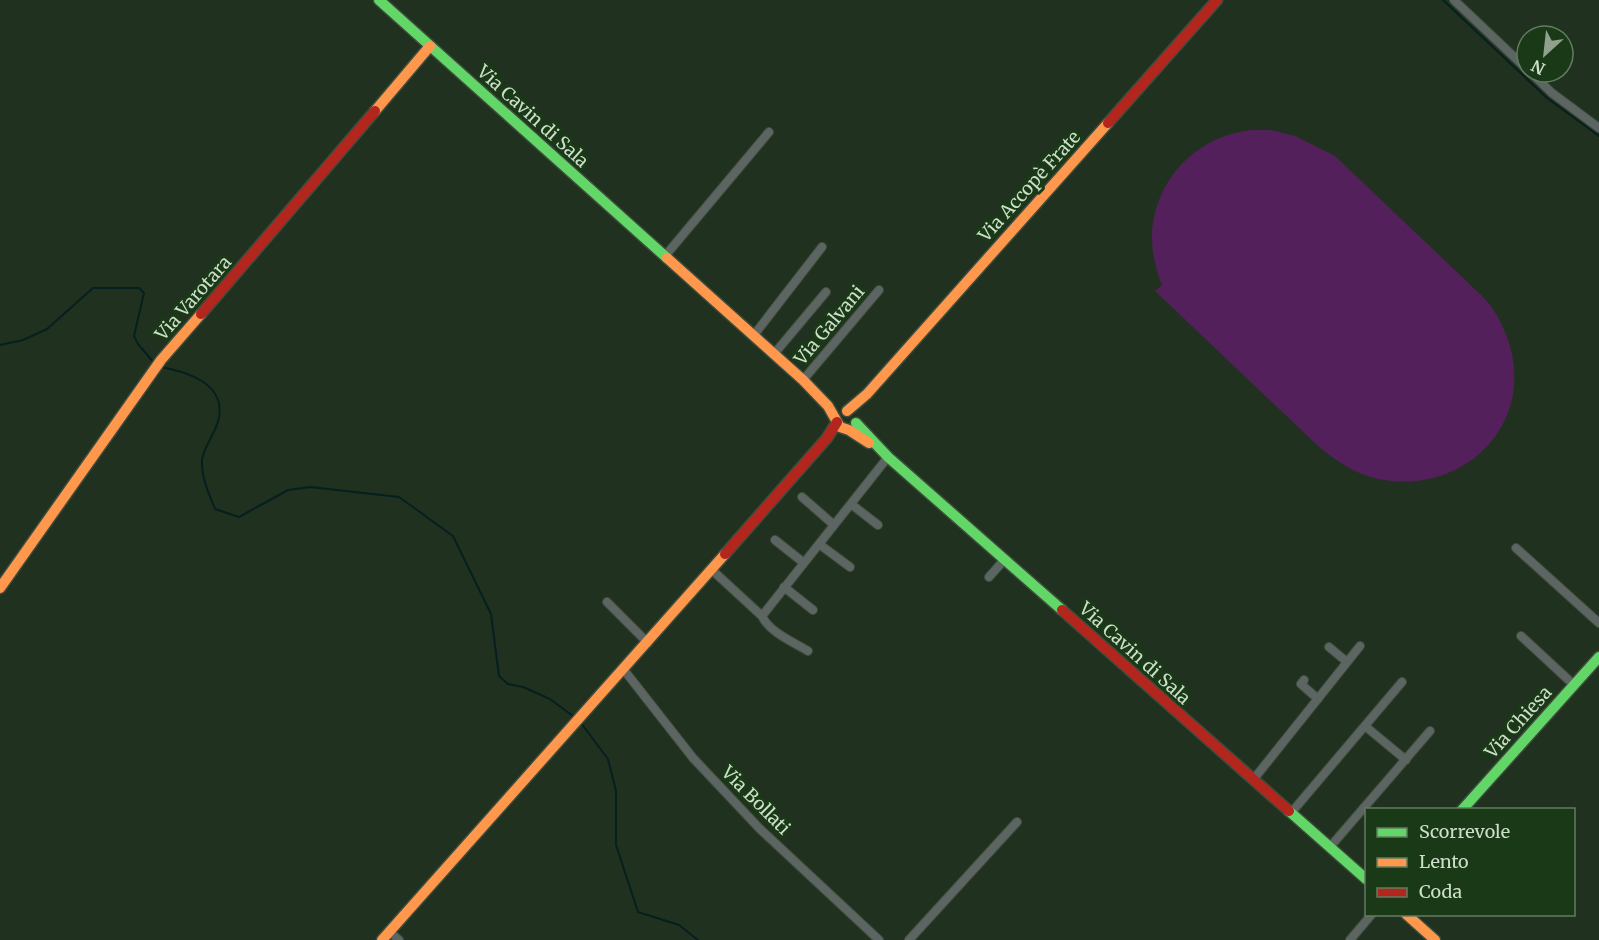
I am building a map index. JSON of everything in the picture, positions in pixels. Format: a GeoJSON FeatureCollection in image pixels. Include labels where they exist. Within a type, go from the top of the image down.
{"type":"FeatureCollection","features":[{"type":"Feature","properties":{"kind":"main road","name":"Via Cavin di Sala"},"geometry":{"type":"LineString","coordinates":[[379,0],[846,421],[1365,878]]}},
{"type":"Feature","properties":{"kind":"main road","name":"Via Accopè Frate"},"geometry":{"type":"LineString","coordinates":[[846,421],[867,394],[1217,0]]}},
{"type":"Feature","properties":{"kind":"main road","name":"Via Varotara"},"geometry":{"type":"LineString","coordinates":[[0,588],[158,364],[430,46]]}},
{"type":"Feature","properties":{"kind":"main road"},"geometry":{"type":"LineString","coordinates":[[386,936],[579,722],[827,438],[846,421]]}},
{"type":"Feature","properties":{"kind":"main road","name":"Via Chiesa"},"geometry":{"type":"LineString","coordinates":[[1464,808],[1599,657]]}},
{"type":"Feature","properties":{"kind":"main road"},"geometry":{"type":"LineString","coordinates":[[1407,916],[1434,940]]}},
{"type":"Feature","properties":{"kind":"street"},"geometry":{"type":"LineString","coordinates":[[1454,0],[1515,59]]}},
{"type":"Feature","properties":{"kind":"street"},"geometry":{"type":"LineString","coordinates":[[1542,84],[1599,128]]}},
{"type":"Feature","properties":{"kind":"street"},"geometry":{"type":"LineString","coordinates":[[665,256],[770,132]]}},
{"type":"Feature","properties":{"kind":"street"},"geometry":{"type":"LineString","coordinates":[[754,336],[822,247]]}},
{"type":"Feature","properties":{"kind":"street","name":"Via Galvani"},"geometry":{"type":"LineString","coordinates":[[803,380],[879,290]]}},
{"type":"Feature","properties":{"kind":"street"},"geometry":{"type":"LineString","coordinates":[[774,354],[826,292]]}},
{"type":"Feature","properties":{"kind":"street"},"geometry":{"type":"LineString","coordinates":[[762,616],[851,504],[885,454]]}},
{"type":"Feature","properties":{"kind":"street"},"geometry":{"type":"LineString","coordinates":[[802,497],[834,525]]}},
{"type":"Feature","properties":{"kind":"street"},"geometry":{"type":"LineString","coordinates":[[851,504],[878,525]]}},
{"type":"Feature","properties":{"kind":"street"},"geometry":{"type":"LineString","coordinates":[[775,540],[804,564]]}},
{"type":"Feature","properties":{"kind":"street"},"geometry":{"type":"LineString","coordinates":[[819,544],[849,567]]}},
{"type":"Feature","properties":{"kind":"street"},"geometry":{"type":"LineString","coordinates":[[1516,548],[1599,623]]}},
{"type":"Feature","properties":{"kind":"street"},"geometry":{"type":"LineString","coordinates":[[989,577],[1005,559]]}},
{"type":"Feature","properties":{"kind":"street"},"geometry":{"type":"LineString","coordinates":[[712,570],[762,616],[765,623],[772,629],[808,651]]}},
{"type":"Feature","properties":{"kind":"street"},"geometry":{"type":"LineString","coordinates":[[784,587],[813,610]]}},
{"type":"Feature","properties":{"kind":"street"},"geometry":{"type":"LineString","coordinates":[[607,602],[648,643]]}},
{"type":"Feature","properties":{"kind":"street"},"geometry":{"type":"LineString","coordinates":[[1521,636],[1574,685]]}},
{"type":"Feature","properties":{"kind":"street"},"geometry":{"type":"LineString","coordinates":[[1253,780],[1359,646]]}},
{"type":"Feature","properties":{"kind":"street"},"geometry":{"type":"LineString","coordinates":[[1329,647],[1347,662]]}},
{"type":"Feature","properties":{"kind":"street","name":"Via Bollati"},"geometry":{"type":"LineString","coordinates":[[624,670],[693,758],[760,828],[879,940]]}},
{"type":"Feature","properties":{"kind":"street"},"geometry":{"type":"LineString","coordinates":[[1304,681],[1301,684],[1318,699]]}},
{"type":"Feature","properties":{"kind":"street"},"geometry":{"type":"LineString","coordinates":[[1291,813],[1402,682]]}},
{"type":"Feature","properties":{"kind":"street"},"geometry":{"type":"LineString","coordinates":[[1365,726],[1406,760]]}},
{"type":"Feature","properties":{"kind":"street"},"geometry":{"type":"LineString","coordinates":[[1330,847],[1430,731]]}},
{"type":"Feature","properties":{"kind":"street"},"geometry":{"type":"LineString","coordinates":[[909,940],[1017,822]]}},
{"type":"Feature","properties":{"kind":"street"},"geometry":{"type":"LineString","coordinates":[[1350,940],[1371,916]]}},
{"type":"Feature","properties":{"kind":"street"},"geometry":{"type":"LineString","coordinates":[[386,936],[399,940]]}},
{"type":"Feature","properties":{"kind":"shaded area"},"geometry":{"type":"Polygon","coordinates":[[[1252,130],[1271,130],[1295,136],[1335,156],[1482,296],[1495,312],[1509,343],[1514,373],[1511,402],[1501,427],[1485,449],[1463,465],[1438,477],[1409,481],[1379,479],[1345,466],[1316,444],[1155,291],[1162,285],[1153,253],[1152,230],[1156,208],[1164,188],[1176,170],[1191,155],[1209,143],[1230,134],[1252,130]]]}},
{"type":"Feature","properties":{"kind":"waterway"},"geometry":{"type":"LineString","coordinates":[[1443,0],[1547,98],[1599,136]]}},
{"type":"Feature","properties":{"kind":"waterway"},"geometry":{"type":"LineString","coordinates":[[0,345],[23,340],[47,329],[93,288],[139,288],[144,293],[134,336],[155,364]]}},
{"type":"Feature","properties":{"kind":"waterway"},"geometry":{"type":"LineString","coordinates":[[160,367],[192,376],[210,387],[216,395],[219,417],[202,460],[204,479],[215,509],[239,517],[288,490],[310,487],[399,497],[453,536],[491,614],[499,676],[508,684],[523,687],[550,699],[577,719]]}},
{"type":"Feature","properties":{"kind":"waterway"},"geometry":{"type":"LineString","coordinates":[[581,723],[608,759],[616,791],[616,845],[638,912],[679,925],[698,940]]}},
{"type":"Feature","properties":{"kind":"traffic: fast"},"geometry":{"type":"LineString","coordinates":[[379,0],[667,258]]}},
{"type":"Feature","properties":{"kind":"traffic: fast"},"geometry":{"type":"LineString","coordinates":[[856,423],[888,457],[1062,610]]}},
{"type":"Feature","properties":{"kind":"traffic: fast"},"geometry":{"type":"LineString","coordinates":[[1464,808],[1599,657]]}},
{"type":"Feature","properties":{"kind":"traffic: fast"},"geometry":{"type":"LineString","coordinates":[[1289,811],[1365,878]]}},
{"type":"Feature","properties":{"kind":"traffic: slow"},"geometry":{"type":"LineString","coordinates":[[375,111],[430,46]]}},
{"type":"Feature","properties":{"kind":"traffic: slow"},"geometry":{"type":"LineString","coordinates":[[847,411],[867,394],[1108,123]]}},
{"type":"Feature","properties":{"kind":"traffic: slow"},"geometry":{"type":"LineString","coordinates":[[667,258],[803,380],[828,406],[840,427],[869,443]]}},
{"type":"Feature","properties":{"kind":"traffic: slow"},"geometry":{"type":"LineString","coordinates":[[0,588],[161,360],[201,314]]}},
{"type":"Feature","properties":{"kind":"traffic: slow"},"geometry":{"type":"LineString","coordinates":[[382,940],[725,554]]}},
{"type":"Feature","properties":{"kind":"traffic: slow"},"geometry":{"type":"LineString","coordinates":[[1408,916],[1435,940]]}},
{"type":"Feature","properties":{"kind":"traffic: jam"},"geometry":{"type":"LineString","coordinates":[[1108,123],[1217,0]]}},
{"type":"Feature","properties":{"kind":"traffic: jam"},"geometry":{"type":"LineString","coordinates":[[201,314],[375,111]]}},
{"type":"Feature","properties":{"kind":"traffic: jam"},"geometry":{"type":"LineString","coordinates":[[725,554],[827,438],[837,422]]}},
{"type":"Feature","properties":{"kind":"traffic: jam"},"geometry":{"type":"LineString","coordinates":[[1062,610],[1289,811]]}}]}
